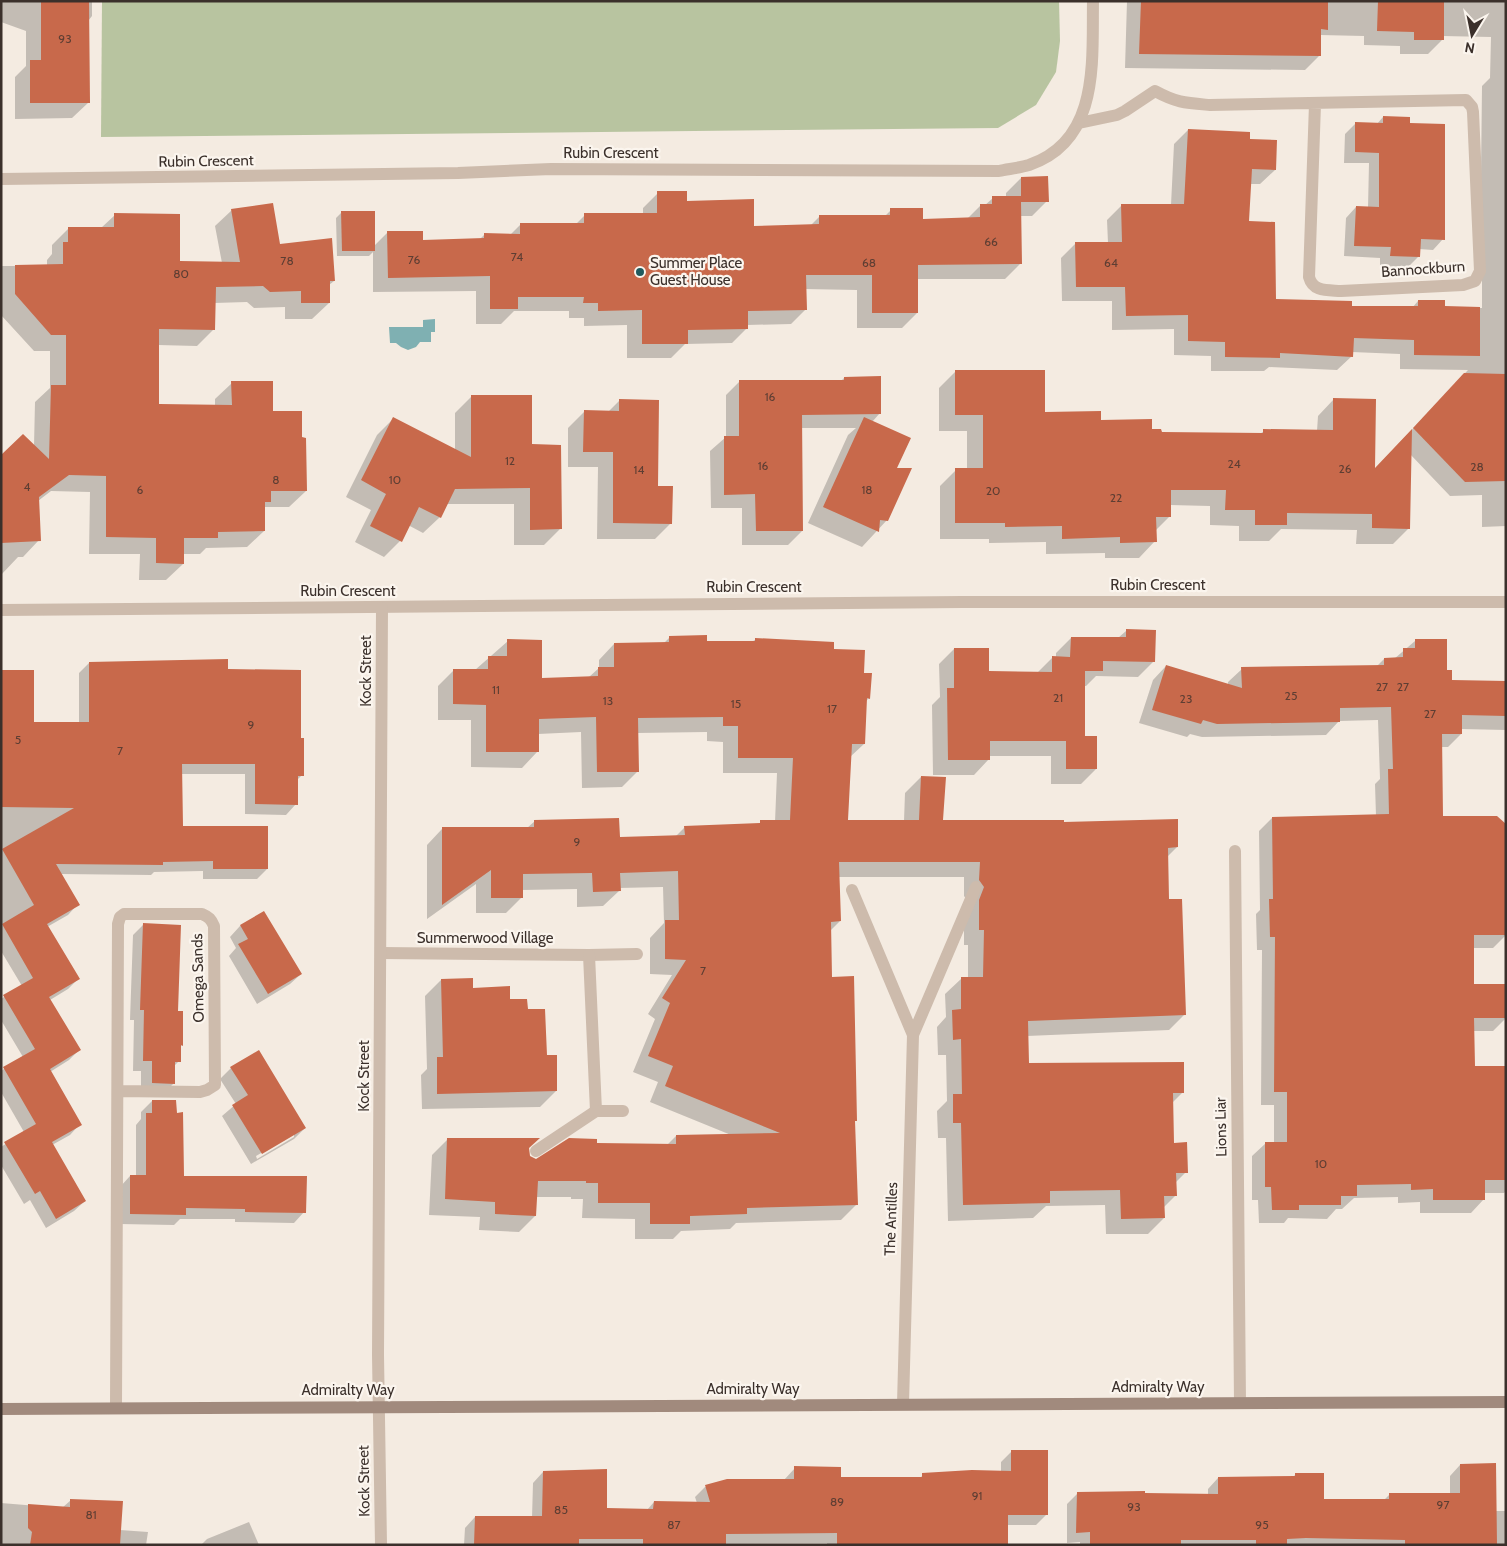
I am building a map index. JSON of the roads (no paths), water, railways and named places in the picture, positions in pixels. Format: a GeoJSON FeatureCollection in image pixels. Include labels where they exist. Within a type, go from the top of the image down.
{"type":"FeatureCollection","features":[{"type":"Feature","properties":{"kind":"main road","name":"Admiralty Way"},"geometry":{"type":"LineString","coordinates":[[1,1409],[1506,1402]]}},
{"type":"Feature","properties":{"kind":"street","name":"Rubin Crescent"},"geometry":{"type":"LineString","coordinates":[[1,179],[458,174],[551,169],[999,171],[1028,166],[1048,157],[1063,144],[1079,123],[1086,107],[1090,90],[1093,1]]}},
{"type":"Feature","properties":{"kind":"street","name":"Bannockburn"},"geometry":{"type":"LineString","coordinates":[[1079,123],[1125,112],[1155,91],[1172,100],[1194,104],[1315,104],[1466,100],[1473,112],[1480,271],[1475,281],[1462,285],[1409,286],[1341,291],[1324,290],[1310,284],[1308,277],[1315,104]]}},
{"type":"Feature","properties":{"kind":"street","name":"Rubin Crescent"},"geometry":{"type":"LineString","coordinates":[[1,610],[962,602],[1506,602]]}},
{"type":"Feature","properties":{"kind":"street","name":"Kock Street"},"geometry":{"type":"LineString","coordinates":[[381,1545],[379,1406],[382,608]]}},
{"type":"Feature","properties":{"kind":"street","name":"Lions Liar"},"geometry":{"type":"LineString","coordinates":[[1235,851],[1240,1403]]}},
{"type":"Feature","properties":{"kind":"street","name":"The Antilles"},"geometry":{"type":"LineString","coordinates":[[903,1404],[913,1035],[976,887]]}},
{"type":"Feature","properties":{"kind":"street","name":"The Antilles"},"geometry":{"type":"LineString","coordinates":[[852,890],[913,1035]]}},
{"type":"Feature","properties":{"kind":"street","name":"Omega Sands"},"geometry":{"type":"LineString","coordinates":[[116,1408],[117,933],[120,917],[124,914],[202,914],[207,916],[211,919],[214,926],[215,1085],[200,1092],[118,1091]]}},
{"type":"Feature","properties":{"kind":"street","name":"Summerwood Village"},"geometry":{"type":"LineString","coordinates":[[381,953],[637,954]]}},
{"type":"Feature","properties":{"kind":"street"},"geometry":{"type":"LineString","coordinates":[[589,955],[596,1111]]}},
{"type":"Feature","properties":{"kind":"street"},"geometry":{"type":"LineString","coordinates":[[536,1151],[596,1111],[623,1111]]}},
{"type":"Feature","properties":{"kind":"water"},"geometry":{"type":"Polygon","coordinates":[[[435,319],[435,332],[431,332],[431,342],[420,342],[416,347],[408,350],[396,343],[390,343],[389,327],[423,327],[423,320],[435,319]]]}},
{"type":"Feature","properties":{"kind":"place","name":"Summer Place Guest House"},"geometry":{"type":"Point","coordinates":[640,272]}}]}
